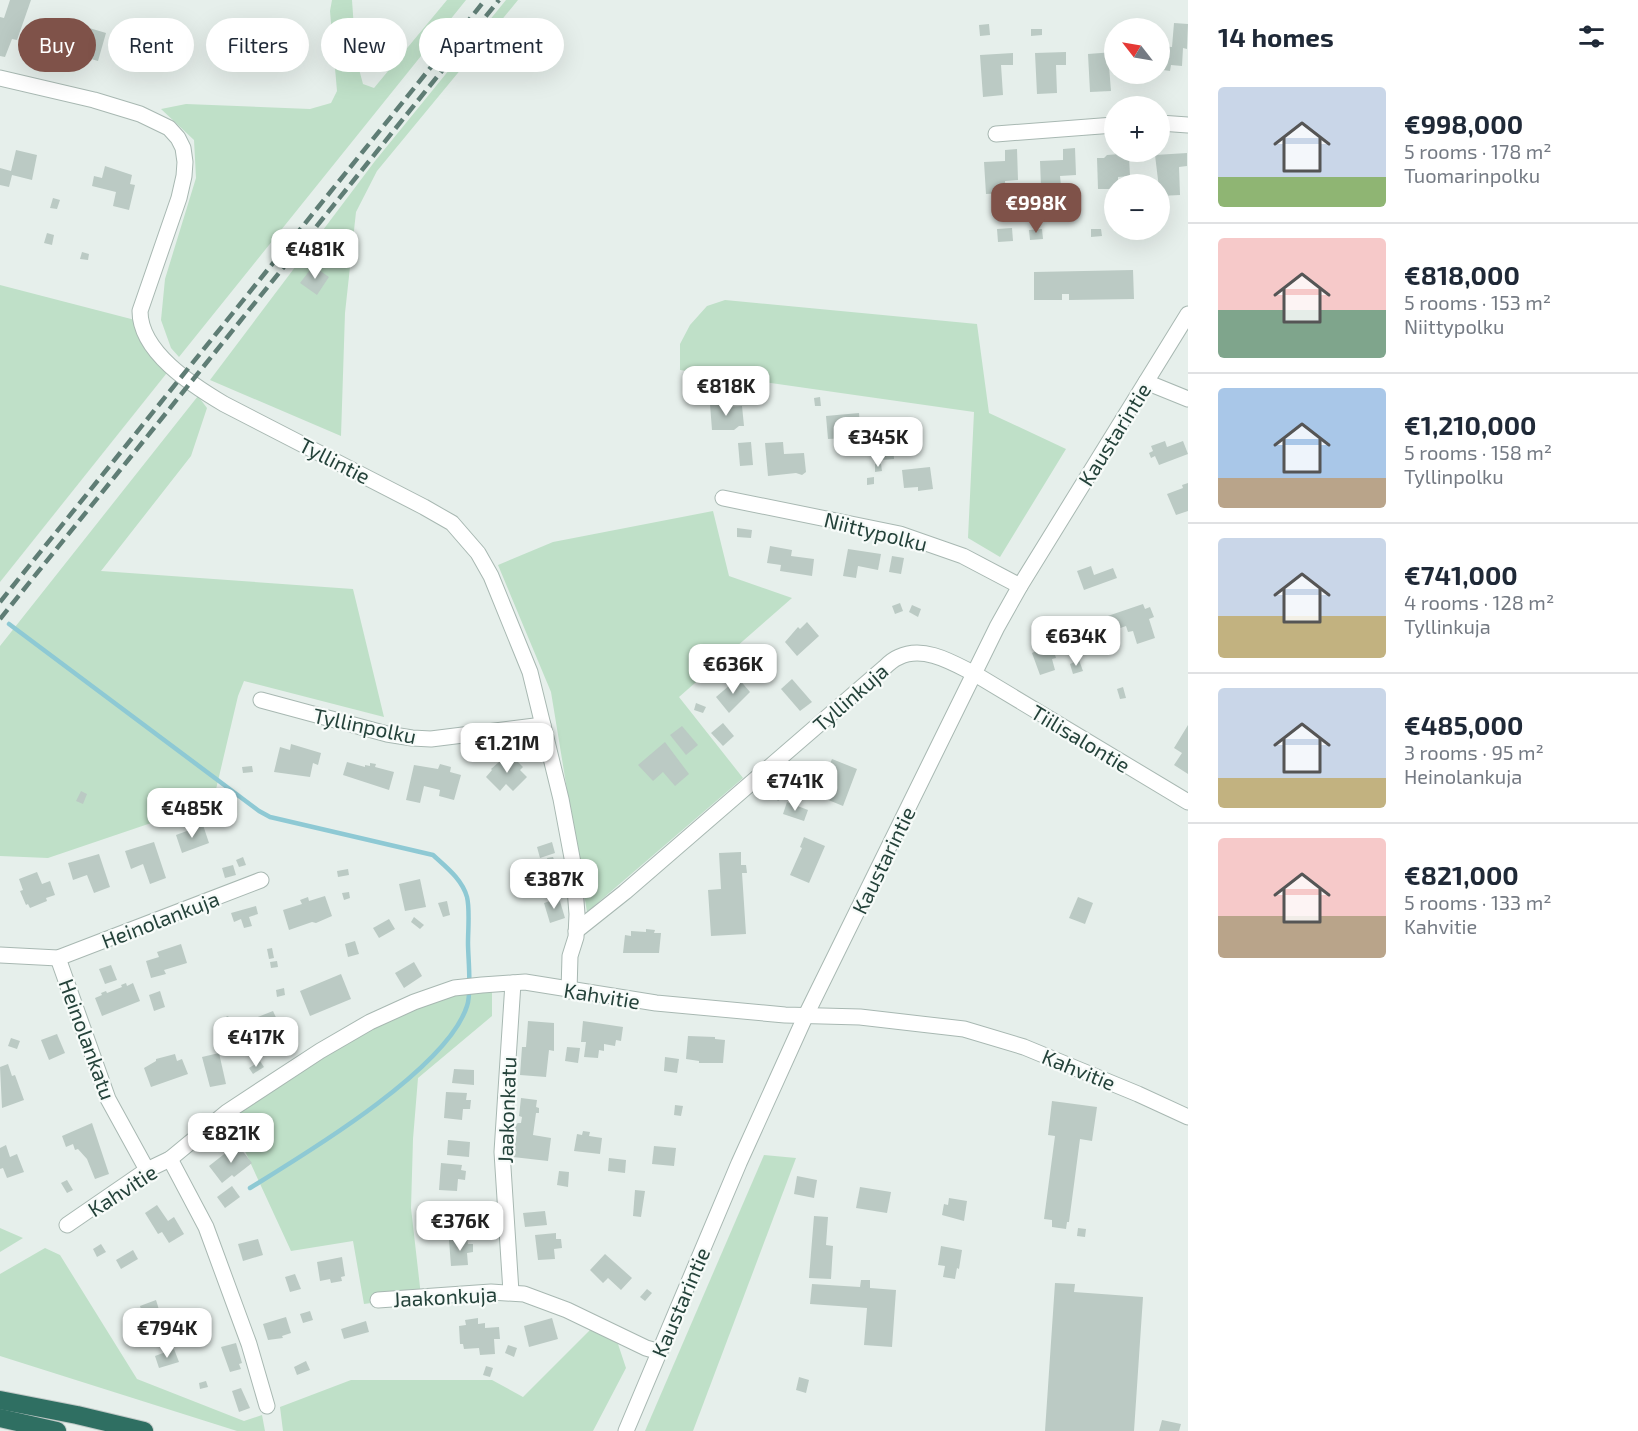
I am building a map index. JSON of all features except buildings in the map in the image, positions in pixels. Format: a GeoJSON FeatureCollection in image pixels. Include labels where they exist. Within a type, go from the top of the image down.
{"type":"FeatureCollection","features":[{"type":"Feature","properties":{"kind":"highway"},"geometry":{"type":"LineString","coordinates":[[0,1400],[75,1423],[144,1431]]}},
{"type":"Feature","properties":{"kind":"highway"},"geometry":{"type":"LineString","coordinates":[[0,1418],[57,1431]]}},
{"type":"Feature","properties":{"kind":"street","name":"Tyllintie"},"geometry":{"type":"LineString","coordinates":[[0,78],[94,100],[140,114],[162,124],[178,138],[183,148],[184,176],[179,198],[140,311],[140,322],[144,334],[174,369],[194,386],[224,404],[452,523],[474,546],[491,576],[530,672],[561,798],[573,863],[577,914],[576,931],[570,956],[569,991]]}},
{"type":"Feature","properties":{"kind":"street"},"geometry":{"type":"LineString","coordinates":[[1170,124],[1188,125]]}},
{"type":"Feature","properties":{"kind":"street"},"geometry":{"type":"LineString","coordinates":[[996,134],[1104,126]]}},
{"type":"Feature","properties":{"kind":"street","name":"Kaustarintie"},"geometry":{"type":"LineString","coordinates":[[626,1431],[739,1163],[806,1015],[997,627],[1188,314]]}},
{"type":"Feature","properties":{"kind":"street"},"geometry":{"type":"LineString","coordinates":[[1146,382],[1188,399]]}},
{"type":"Feature","properties":{"kind":"street","name":"Niittypolku"},"geometry":{"type":"LineString","coordinates":[[723,498],[900,534],[963,556],[1020,586]]}},
{"type":"Feature","properties":{"kind":"street","name":"Tyllinkuja"},"geometry":{"type":"LineString","coordinates":[[576,931],[625,892],[899,657],[924,652],[975,674]]}},
{"type":"Feature","properties":{"kind":"street","name":"Tiilisalontie"},"geometry":{"type":"LineString","coordinates":[[975,674],[1188,802]]}},
{"type":"Feature","properties":{"kind":"street","name":"Tyllinpolku"},"geometry":{"type":"LineString","coordinates":[[261,700],[387,734],[412,738],[431,739],[543,726]]}},
{"type":"Feature","properties":{"kind":"street","name":"Heinolankuja"},"geometry":{"type":"LineString","coordinates":[[58,958],[261,880]]}},
{"type":"Feature","properties":{"kind":"street","name":"Heinolankatu"},"geometry":{"type":"LineString","coordinates":[[0,955],[58,958],[108,1099],[147,1170]]}},
{"type":"Feature","properties":{"kind":"street","name":"Jaakonkatu"},"geometry":{"type":"LineString","coordinates":[[511,1292],[502,1152],[513,982]]}},
{"type":"Feature","properties":{"kind":"street","name":"Kahvitie"},"geometry":{"type":"LineString","coordinates":[[67,1225],[147,1170],[170,1159],[227,1113],[320,1051],[370,1022],[414,1002],[454,988],[482,984],[525,982],[569,991],[656,1003],[785,1015],[860,1017],[964,1029],[1024,1047],[1188,1117]]}},
{"type":"Feature","properties":{"kind":"street"},"geometry":{"type":"LineString","coordinates":[[170,1159],[206,1227],[249,1344],[267,1406]]}},
{"type":"Feature","properties":{"kind":"street"},"geometry":{"type":"LineString","coordinates":[[511,1292],[524,1294],[567,1310],[637,1344],[660,1352]]}},
{"type":"Feature","properties":{"kind":"street","name":"Jaakonkuja"},"geometry":{"type":"LineString","coordinates":[[378,1300],[511,1292]]}},
{"type":"Feature","properties":{"kind":"green space"},"geometry":{"type":"Polygon","coordinates":[[[332,0],[352,0],[353,18],[331,18],[332,0]]]}},
{"type":"Feature","properties":{"kind":"green space"},"geometry":{"type":"Polygon","coordinates":[[[447,0],[466,0],[452,18],[432,18],[447,0]]]}},
{"type":"Feature","properties":{"kind":"green space"},"geometry":{"type":"Polygon","coordinates":[[[506,0],[518,0],[503,18],[491,18],[506,0]]]}},
{"type":"Feature","properties":{"kind":"green space"},"geometry":{"type":"Polygon","coordinates":[[[419,34],[419,58],[179,357],[171,348],[161,320],[165,279],[196,178],[194,140],[161,109],[186,104],[310,109],[331,103],[337,91],[335,72],[360,72],[363,84],[374,88],[387,72],[407,72],[407,48],[419,34]]]}},
{"type":"Feature","properties":{"kind":"green space"},"geometry":{"type":"Polygon","coordinates":[[[447,72],[459,72],[377,171],[356,212],[345,313],[341,436],[210,380],[375,161],[447,72]]]}},
{"type":"Feature","properties":{"kind":"green space"},"geometry":{"type":"Polygon","coordinates":[[[0,285],[135,320],[170,369],[0,582],[0,285]]]}},
{"type":"Feature","properties":{"kind":"green space"},"geometry":{"type":"Polygon","coordinates":[[[725,300],[977,324],[989,413],[1066,449],[1000,557],[968,538],[974,412],[680,370],[680,344],[690,325],[707,306],[725,300]]]}},
{"type":"Feature","properties":{"kind":"green space"},"geometry":{"type":"Polygon","coordinates":[[[198,396],[207,408],[191,456],[101,571],[353,589],[384,717],[244,681],[238,696],[213,802],[48,858],[0,856],[0,646],[198,396]]]}},
{"type":"Feature","properties":{"kind":"green space"},"geometry":{"type":"Polygon","coordinates":[[[713,511],[729,576],[792,598],[679,697],[743,778],[587,912],[551,692],[498,565],[553,542],[713,511]]]}},
{"type":"Feature","properties":{"kind":"green space"},"geometry":{"type":"Polygon","coordinates":[[[492,984],[492,1016],[418,1078],[411,1208],[421,1296],[364,1304],[353,1241],[291,1251],[227,1112],[370,1022],[492,984]]]}},
{"type":"Feature","properties":{"kind":"green space"},"geometry":{"type":"Polygon","coordinates":[[[764,1155],[796,1158],[693,1431],[645,1431],[764,1155]]]}},
{"type":"Feature","properties":{"kind":"green space"},"geometry":{"type":"Polygon","coordinates":[[[0,1228],[23,1238],[0,1252],[0,1228]]]}},
{"type":"Feature","properties":{"kind":"green space"},"geometry":{"type":"Polygon","coordinates":[[[45,1248],[60,1255],[137,1379],[244,1421],[262,1415],[265,1431],[237,1431],[0,1356],[0,1274],[45,1248]]]}},
{"type":"Feature","properties":{"kind":"green space"},"geometry":{"type":"Polygon","coordinates":[[[591,1329],[618,1344],[626,1368],[593,1431],[283,1431],[280,1407],[351,1380],[492,1380],[523,1397],[591,1329]]]}},
{"type":"Feature","properties":{"kind":"waterway"},"geometry":{"type":"LineString","coordinates":[[9,624],[259,811],[270,817],[433,855],[453,874],[465,891],[468,907],[469,993],[467,1006],[454,1030],[433,1056],[372,1108],[250,1188]]}},
{"type":"Feature","properties":{"kind":"railway"},"geometry":{"type":"LineString","coordinates":[[0,602],[485,0]]}},
{"type":"Feature","properties":{"kind":"railway"},"geometry":{"type":"LineString","coordinates":[[0,619],[499,0]]}}]}
